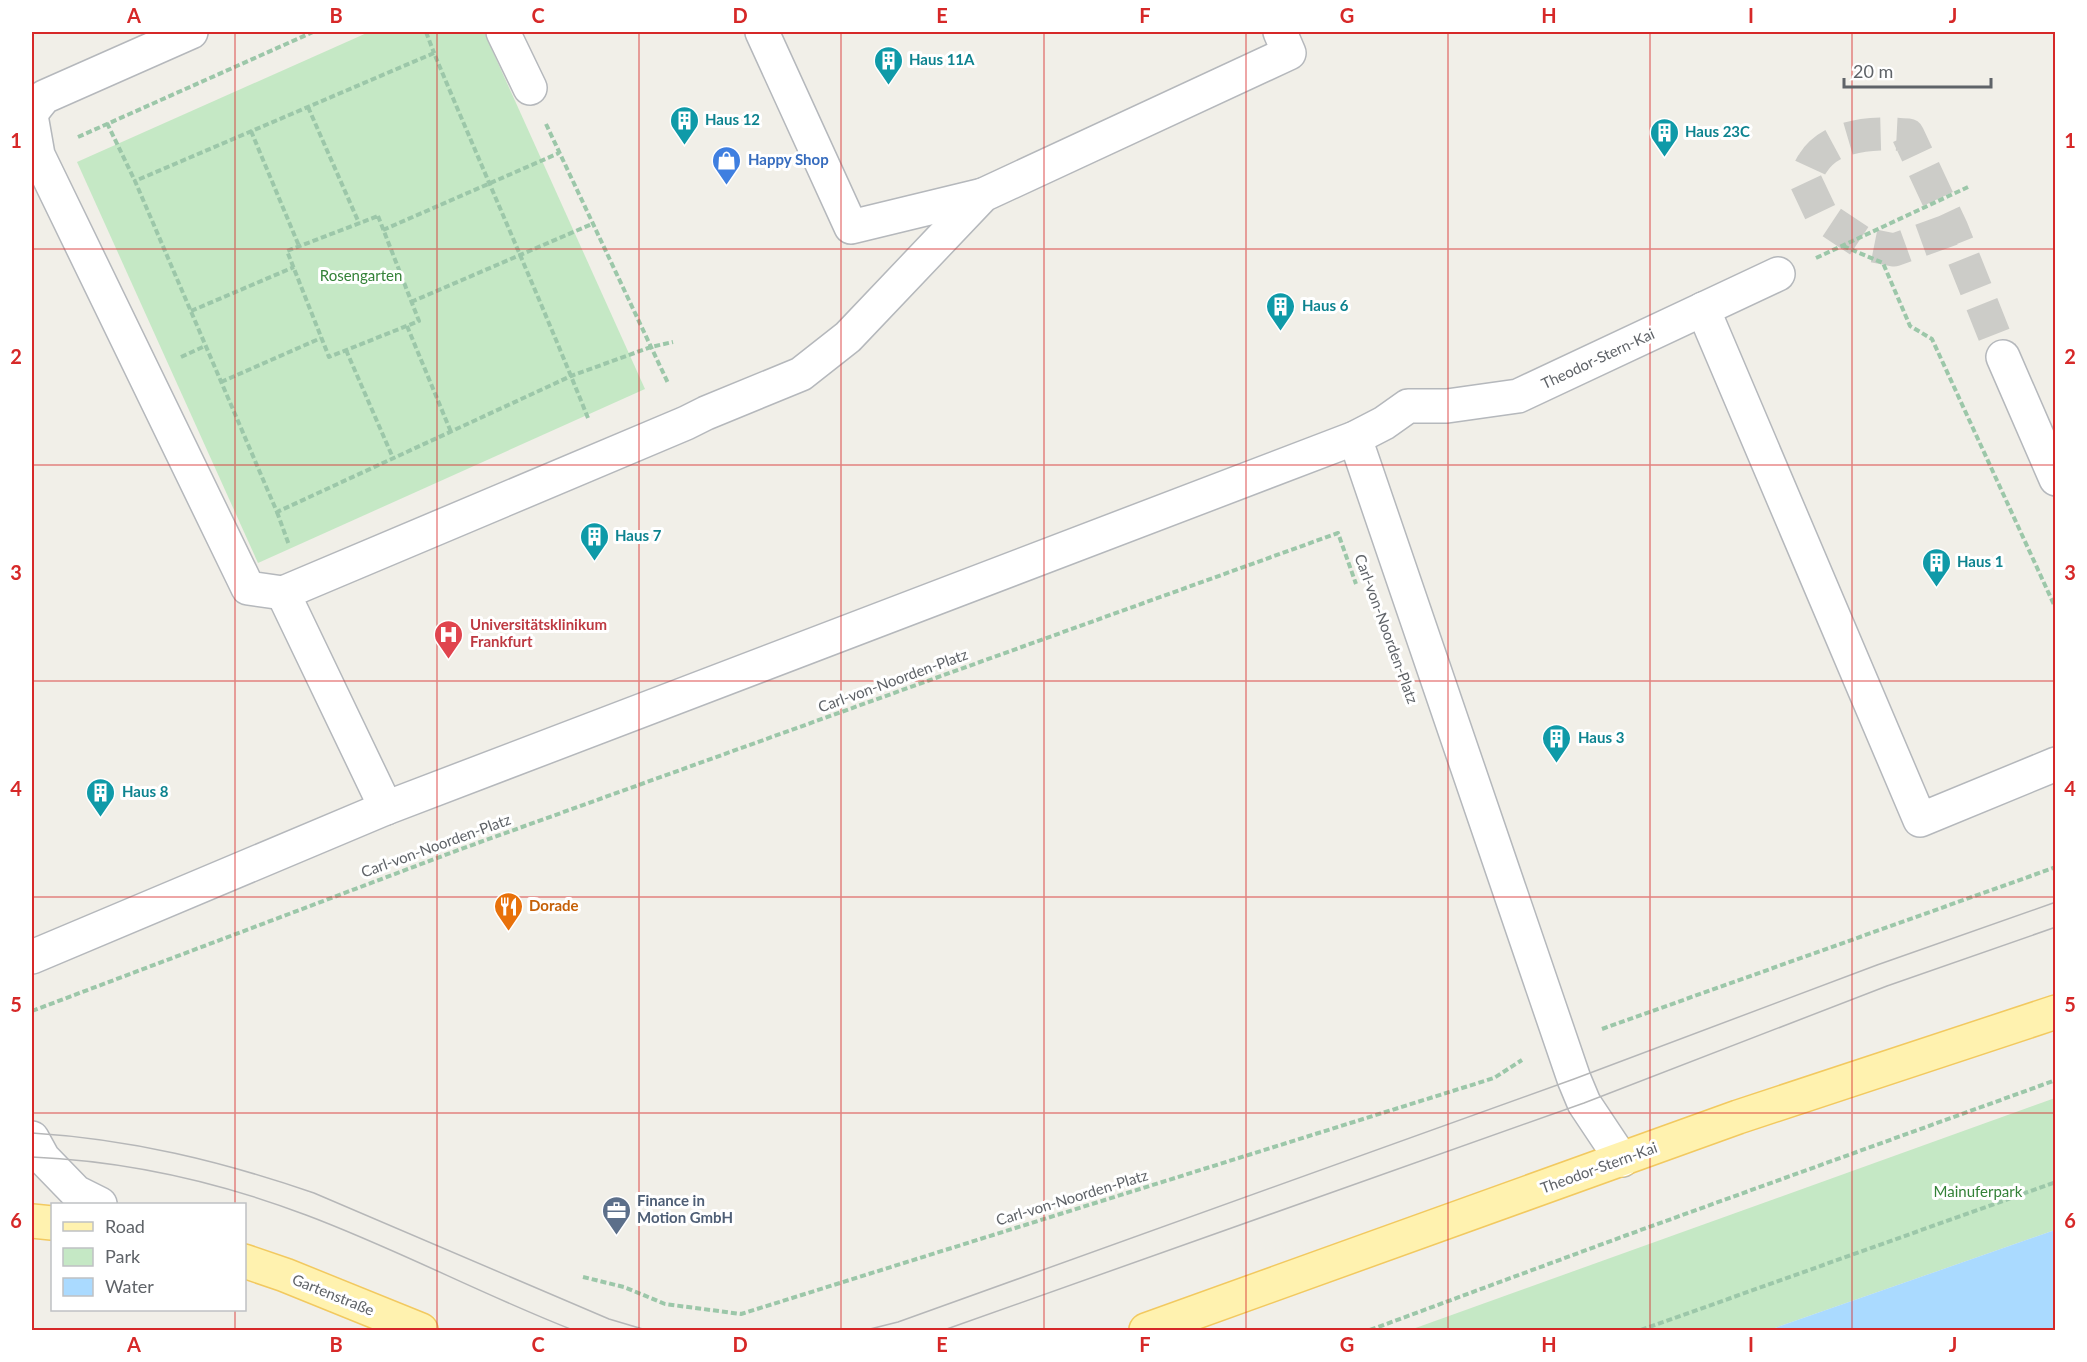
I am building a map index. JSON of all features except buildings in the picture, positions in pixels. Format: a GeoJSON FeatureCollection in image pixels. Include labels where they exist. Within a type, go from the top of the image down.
{"type":"FeatureCollection","features":[{"type":"Feature","properties":{"kind":"main road","name":"Theodor-Stern-Kai"},"geometry":{"type":"LineString","coordinates":[[1146,1330],[1738,1118],[2055,1012]]}},
{"type":"Feature","properties":{"kind":"main road"},"geometry":{"type":"LineString","coordinates":[[32,1221],[51,1223]]}},
{"type":"Feature","properties":{"kind":"main road","name":"Gartenstraße"},"geometry":{"type":"LineString","coordinates":[[246,1262],[422,1330]]}},
{"type":"Feature","properties":{"kind":"street"},"geometry":{"type":"LineString","coordinates":[[32,112],[44,97],[191,32]]}},
{"type":"Feature","properties":{"kind":"street"},"geometry":{"type":"LineString","coordinates":[[503,32],[530,88]]}},
{"type":"Feature","properties":{"kind":"street"},"geometry":{"type":"LineString","coordinates":[[762,32],[851,227],[983,195],[1289,53],[1280,32]]}},
{"type":"Feature","properties":{"kind":"street"},"geometry":{"type":"LineString","coordinates":[[32,121],[38,155],[248,588],[283,593],[706,413],[801,375],[848,337],[983,195]]}},
{"type":"Feature","properties":{"kind":"street","name":"Theodor-Stern-Kai"},"geometry":{"type":"LineString","coordinates":[[1355,438],[1384,423],[1408,406],[1447,406],[1518,396],[1778,274]]}},
{"type":"Feature","properties":{"kind":"street"},"geometry":{"type":"LineString","coordinates":[[1703,309],[1920,820],[2055,764]]}},
{"type":"Feature","properties":{"kind":"street"},"geometry":{"type":"LineString","coordinates":[[2003,357],[2055,479]]}},
{"type":"Feature","properties":{"kind":"street"},"geometry":{"type":"LineString","coordinates":[[32,957],[386,808],[1355,438],[1561,1044],[1584,1103],[1622,1160]]}},
{"type":"Feature","properties":{"kind":"street"},"geometry":{"type":"LineString","coordinates":[[283,593],[386,808]]}},
{"type":"Feature","properties":{"kind":"street"},"geometry":{"type":"LineString","coordinates":[[32,1138],[43,1158],[76,1192],[98,1203]]}},
{"type":"Feature","properties":{"kind":"path"},"geometry":{"type":"LineString","coordinates":[[38,155],[313,32]]}},
{"type":"Feature","properties":{"kind":"path"},"geometry":{"type":"LineString","coordinates":[[426,32],[571,376]]}},
{"type":"Feature","properties":{"kind":"path"},"geometry":{"type":"LineString","coordinates":[[135,181],[434,53]]}},
{"type":"Feature","properties":{"kind":"path"},"geometry":{"type":"LineString","coordinates":[[530,88],[686,423]]}},
{"type":"Feature","properties":{"kind":"path"},"geometry":{"type":"LineString","coordinates":[[308,107],[359,223]]}},
{"type":"Feature","properties":{"kind":"path"},"geometry":{"type":"LineString","coordinates":[[107,123],[135,181],[286,537]]}},
{"type":"Feature","properties":{"kind":"path"},"geometry":{"type":"LineString","coordinates":[[251,131],[299,246]]}},
{"type":"Feature","properties":{"kind":"path"},"geometry":{"type":"LineString","coordinates":[[383,230],[559,153]]}},
{"type":"Feature","properties":{"kind":"path"},"geometry":{"type":"LineString","coordinates":[[1778,274],[1844,246],[1968,187]]}},
{"type":"Feature","properties":{"kind":"path"},"geometry":{"type":"LineString","coordinates":[[378,216],[383,230],[419,321],[329,357],[287,251],[378,216]]}},
{"type":"Feature","properties":{"kind":"path"},"geometry":{"type":"LineString","coordinates":[[411,302],[592,224]]}},
{"type":"Feature","properties":{"kind":"path"},"geometry":{"type":"LineString","coordinates":[[1844,246],[1883,262],[1910,326],[1932,339],[2055,609]]}},
{"type":"Feature","properties":{"kind":"path"},"geometry":{"type":"LineString","coordinates":[[191,311],[294,267]]}},
{"type":"Feature","properties":{"kind":"path"},"geometry":{"type":"LineString","coordinates":[[407,327],[451,432]]}},
{"type":"Feature","properties":{"kind":"path"},"geometry":{"type":"LineString","coordinates":[[221,382],[321,338]]}},
{"type":"Feature","properties":{"kind":"path"},"geometry":{"type":"LineString","coordinates":[[277,512],[571,376],[651,347],[673,342]]}},
{"type":"Feature","properties":{"kind":"path"},"geometry":{"type":"LineString","coordinates":[[346,350],[393,458]]}},
{"type":"Feature","properties":{"kind":"path","name":"Carl-von-Noorden-Platz"},"geometry":{"type":"LineString","coordinates":[[32,1011],[484,841],[1338,532],[1358,589]]}},
{"type":"Feature","properties":{"kind":"path","name":"Carl-von-Noorden-Platz"},"geometry":{"type":"LineString","coordinates":[[583,1277],[624,1287],[666,1304],[741,1314],[1494,1078],[1527,1056],[2055,867]]}},
{"type":"Feature","properties":{"kind":"path"},"geometry":{"type":"LineString","coordinates":[[1371,1330],[2055,1080]]}},
{"type":"Feature","properties":{"kind":"path"},"geometry":{"type":"LineString","coordinates":[[1641,1330],[2055,1182]]}},
{"type":"Feature","properties":{"kind":"green space","name":"Rosengarten"},"geometry":{"type":"Polygon","coordinates":[[[369,32],[484,32],[645,389],[258,563],[77,162],[369,32]]]}},
{"type":"Feature","properties":{"kind":"green space","name":"Mainuferpark"},"geometry":{"type":"Polygon","coordinates":[[[2055,1098],[2055,1230],[1769,1330],[1410,1330],[2055,1098]]]}},
{"type":"Feature","properties":{"kind":"water"},"geometry":{"type":"Polygon","coordinates":[[[2055,1230],[2055,1330],[1769,1330],[2055,1230]]]}},
{"type":"Feature","properties":{"kind":"tunnel"},"geometry":{"type":"LineString","coordinates":[[1952,229],[1894,250],[1864,244],[1822,216],[1805,180],[1821,153],[1843,140],[1869,135],[1908,135],[1952,229],[2003,357]]}},
{"type":"Feature","properties":{"kind":"tram line"},"geometry":{"type":"LineString","coordinates":[[866,1330],[898,1322],[1574,1079],[1877,965],[2056,902]]}},
{"type":"Feature","properties":{"kind":"tram line"},"geometry":{"type":"LineString","coordinates":[[944,1330],[1584,1103],[1887,986],[2056,927]]}},
{"type":"Feature","properties":{"kind":"tram line"},"geometry":{"type":"LineString","coordinates":[[32,1133],[140,1146],[279,1181],[314,1193],[609,1319],[646,1330]]}},
{"type":"Feature","properties":{"kind":"tram line"},"geometry":{"type":"LineString","coordinates":[[32,1157],[137,1168],[206,1183],[273,1203],[340,1228],[573,1330]]}},
{"type":"Feature","properties":{"kind":"place","name":"Haus 11A"},"geometry":{"type":"Point","coordinates":[888,86]}},
{"type":"Feature","properties":{"kind":"place","name":"Haus 12"},"geometry":{"type":"Point","coordinates":[684,146]}},
{"type":"Feature","properties":{"kind":"place","name":"Haus 23C"},"geometry":{"type":"Point","coordinates":[1664,158]}},
{"type":"Feature","properties":{"kind":"place","name":"Happy Shop"},"geometry":{"type":"Point","coordinates":[727,186]}},
{"type":"Feature","properties":{"kind":"place","name":"Haus 6"},"geometry":{"type":"Point","coordinates":[1281,332]}},
{"type":"Feature","properties":{"kind":"place","name":"Haus 7"},"geometry":{"type":"Point","coordinates":[594,562]}},
{"type":"Feature","properties":{"kind":"place","name":"Haus 1"},"geometry":{"type":"Point","coordinates":[1936,588]}},
{"type":"Feature","properties":{"kind":"place","name":"Universitätsklinikum Frankfurt"},"geometry":{"type":"Point","coordinates":[449,660]}},
{"type":"Feature","properties":{"kind":"place","name":"Haus 3"},"geometry":{"type":"Point","coordinates":[1557,764]}},
{"type":"Feature","properties":{"kind":"place","name":"Haus 8"},"geometry":{"type":"Point","coordinates":[101,818]}},
{"type":"Feature","properties":{"kind":"place","name":"Dorade"},"geometry":{"type":"Point","coordinates":[508,932]}},
{"type":"Feature","properties":{"kind":"place","name":"Finance in Motion GmbH"},"geometry":{"type":"Point","coordinates":[616,1236]}}]}
